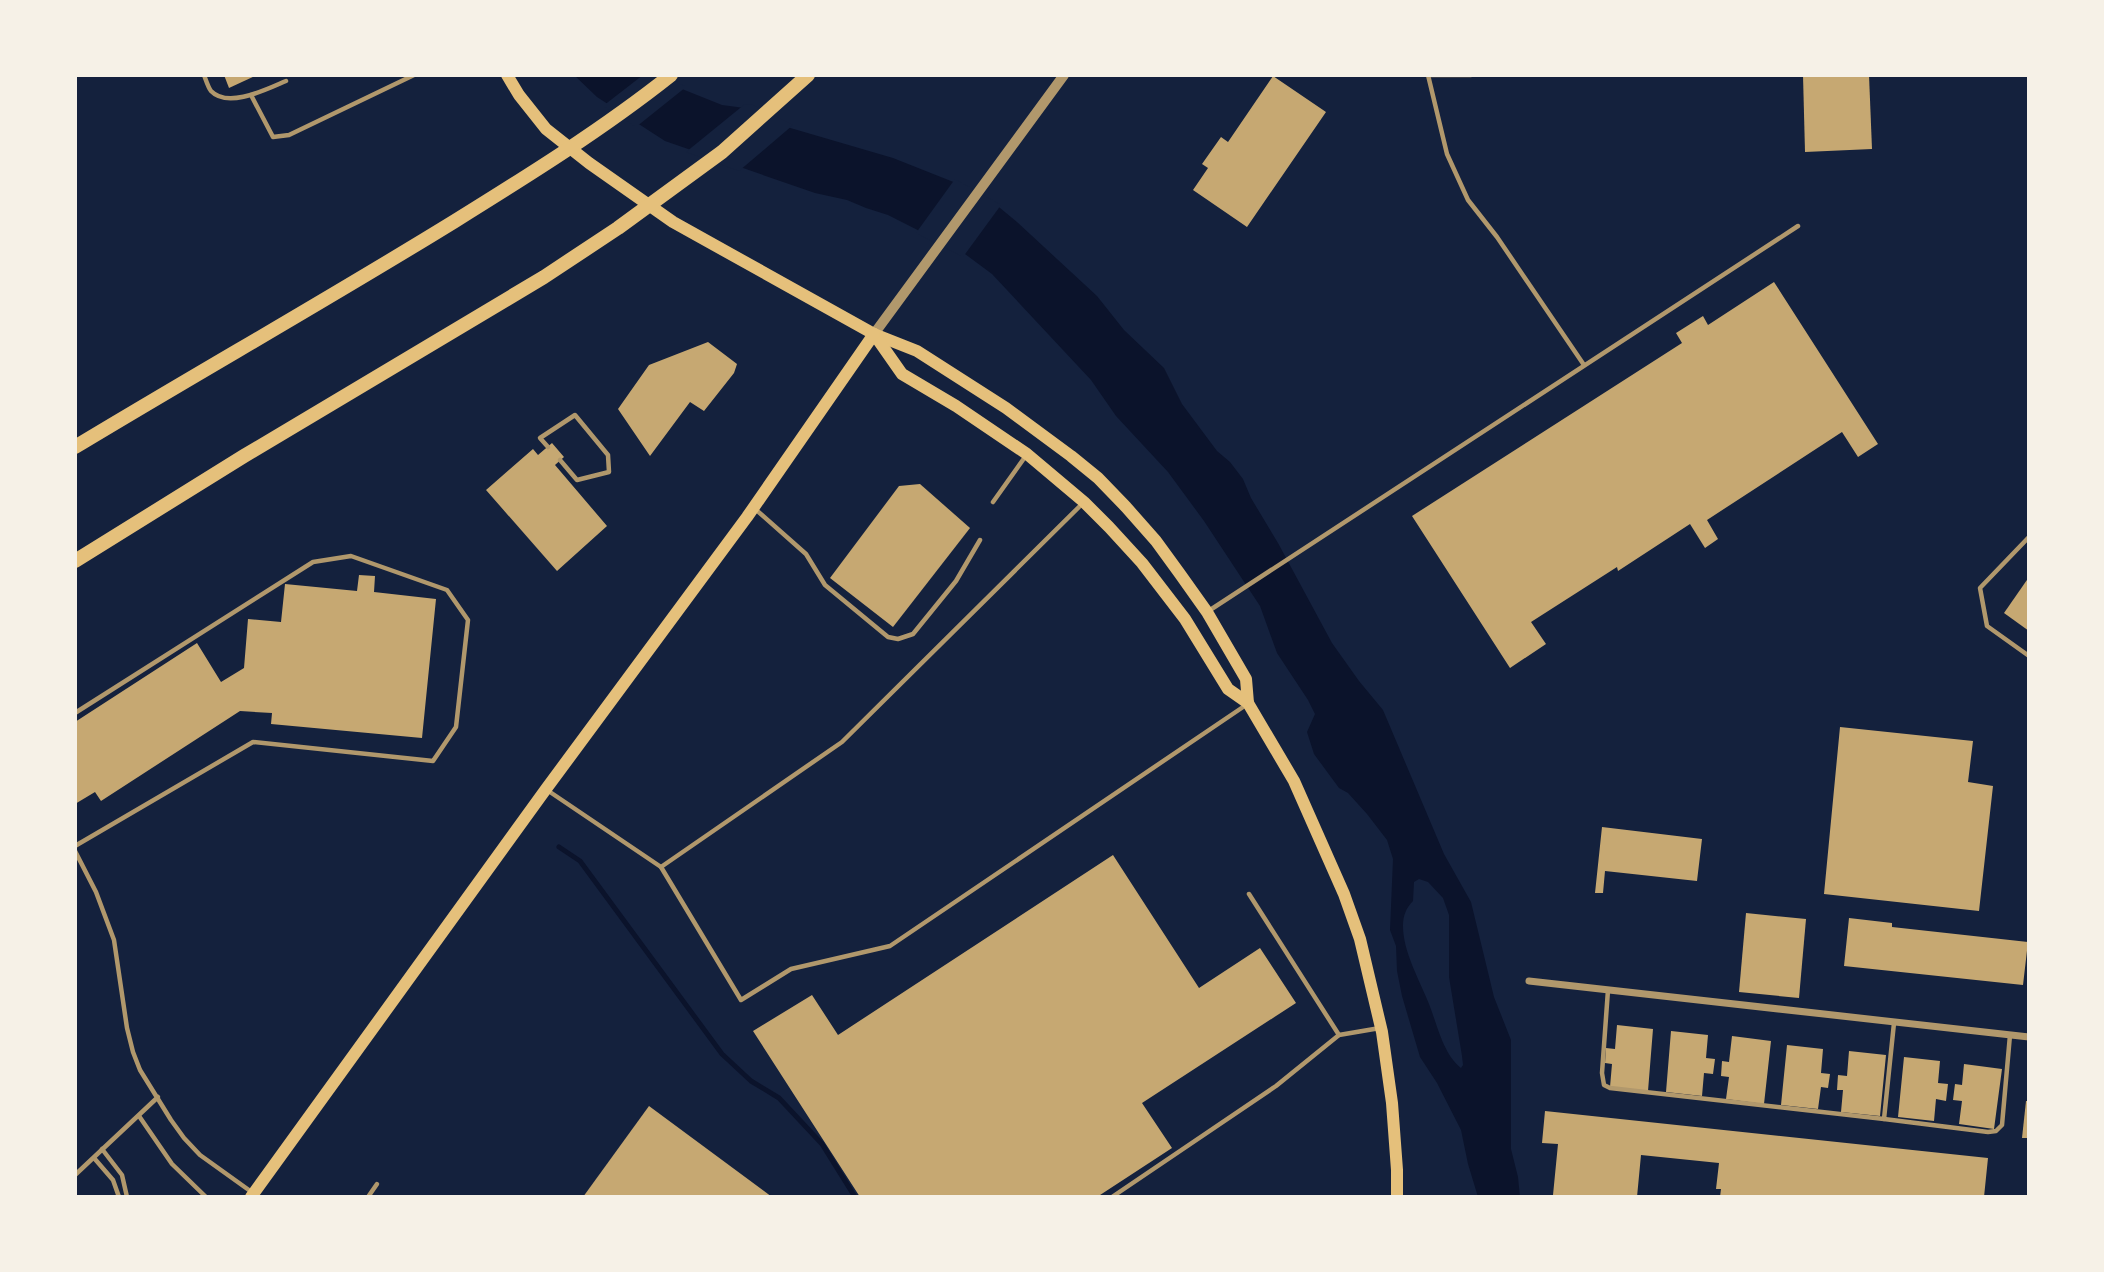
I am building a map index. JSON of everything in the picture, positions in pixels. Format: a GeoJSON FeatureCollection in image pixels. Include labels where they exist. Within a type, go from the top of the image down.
{"type":"FeatureCollection","features":[{"type":"Feature","properties":{"kind":"highway"},"geometry":{"type":"LineString","coordinates":[[75,447],[489,200],[569,150],[671,75]]}},
{"type":"Feature","properties":{"kind":"highway"},"geometry":{"type":"LineString","coordinates":[[75,561],[244,456],[487,312],[618,228],[722,152],[808,75]]}},
{"type":"Feature","properties":{"kind":"main road"},"geometry":{"type":"LineString","coordinates":[[508,75],[519,95],[546,129],[673,222],[874,334],[917,351],[1006,408],[1098,478],[1156,541],[1207,612],[1247,679],[1248,703]]}},
{"type":"Feature","properties":{"kind":"main road"},"geometry":{"type":"LineString","coordinates":[[874,334],[902,374],[1027,454],[1084,502],[1118,536],[1165,592],[1228,689],[1248,703],[1294,781],[1344,894],[1360,939],[1381,1028],[1392,1103],[1397,1170],[1396,1197]]}},
{"type":"Feature","properties":{"kind":"main road"},"geometry":{"type":"LineString","coordinates":[[252,1195],[546,789],[754,508],[874,334]]}},
{"type":"Feature","properties":{"kind":"street"},"geometry":{"type":"LineString","coordinates":[[874,334],[1065,75]]}},
{"type":"Feature","properties":{"kind":"street"},"geometry":{"type":"LineString","coordinates":[[1529,981],[2029,1037]]}},
{"type":"Feature","properties":{"kind":"lane"},"geometry":{"type":"LineString","coordinates":[[204,75],[211,91],[226,99],[251,95],[286,81]]}},
{"type":"Feature","properties":{"kind":"lane"},"geometry":{"type":"LineString","coordinates":[[251,95],[273,137],[289,135],[414,75]]}},
{"type":"Feature","properties":{"kind":"lane"},"geometry":{"type":"LineString","coordinates":[[1471,75],[1429,75],[1447,154],[1468,200],[1497,237],[1584,365]]}},
{"type":"Feature","properties":{"kind":"lane"},"geometry":{"type":"LineString","coordinates":[[1207,612],[1798,226]]}},
{"type":"Feature","properties":{"kind":"lane"},"geometry":{"type":"LineString","coordinates":[[548,447],[540,439],[575,415],[608,455],[609,472],[577,480],[561,460]]}},
{"type":"Feature","properties":{"kind":"lane"},"geometry":{"type":"LineString","coordinates":[[993,502],[1027,454]]}},
{"type":"Feature","properties":{"kind":"lane"},"geometry":{"type":"LineString","coordinates":[[660,867],[842,742],[1084,502]]}},
{"type":"Feature","properties":{"kind":"lane"},"geometry":{"type":"LineString","coordinates":[[754,508],[806,554],[825,585],[888,637],[898,639],[913,634],[956,581],[980,540]]}},
{"type":"Feature","properties":{"kind":"lane"},"geometry":{"type":"LineString","coordinates":[[2029,537],[1980,588],[1987,626],[2029,656]]}},
{"type":"Feature","properties":{"kind":"lane"},"geometry":{"type":"LineString","coordinates":[[75,713],[313,562],[351,556],[447,590],[468,621],[456,727],[433,761],[253,742],[75,848],[96,892],[114,940],[133,1052],[140,1070],[171,1120],[200,1155],[252,1195]]}},
{"type":"Feature","properties":{"kind":"lane"},"geometry":{"type":"LineString","coordinates":[[546,789],[660,867],[741,1000],[791,969],[890,946],[1248,703]]}},
{"type":"Feature","properties":{"kind":"lane"},"geometry":{"type":"LineString","coordinates":[[1249,894],[1339,1035]]}},
{"type":"Feature","properties":{"kind":"lane"},"geometry":{"type":"LineString","coordinates":[[1608,990],[1602,1073],[1604,1084],[1610,1088],[1988,1132],[1996,1131],[2002,1125],[2010,1035]]}},
{"type":"Feature","properties":{"kind":"lane"},"geometry":{"type":"LineString","coordinates":[[1884,1119],[1894,1022]]}},
{"type":"Feature","properties":{"kind":"lane"},"geometry":{"type":"LineString","coordinates":[[1112,1197],[1276,1086],[1339,1035],[1381,1028]]}},
{"type":"Feature","properties":{"kind":"lane"},"geometry":{"type":"LineString","coordinates":[[75,1175],[158,1097]]}},
{"type":"Feature","properties":{"kind":"lane"},"geometry":{"type":"LineString","coordinates":[[139,1116],[172,1164],[206,1197]]}},
{"type":"Feature","properties":{"kind":"lane"},"geometry":{"type":"LineString","coordinates":[[102,1149],[122,1175],[127,1197]]}},
{"type":"Feature","properties":{"kind":"lane"},"geometry":{"type":"LineString","coordinates":[[93,1158],[113,1180],[119,1197]]}},
{"type":"Feature","properties":{"kind":"lane"},"geometry":{"type":"LineString","coordinates":[[368,1197],[377,1184]]}},
{"type":"Feature","properties":{"kind":"water"},"geometry":{"type":"Polygon","coordinates":[[[574,75],[658,75],[677,87],[722,105],[752,109],[787,127],[893,158],[956,183],[994,203],[1017,222],[1097,296],[1124,330],[1164,368],[1182,404],[1217,451],[1243,479],[1332,643],[1383,710],[1444,854],[1471,902],[1494,997],[1511,1040],[1511,1149],[1520,1197],[1478,1197],[1461,1130],[1420,1057],[1402,996],[1396,946],[1390,930],[1393,859],[1387,840],[1348,793],[1339,788],[1314,754],[1307,732],[1315,714],[1277,653],[1260,606],[1168,472],[1116,416],[1091,380],[992,274],[965,254],[888,215],[847,200],[815,193],[665,141],[597,97],[574,75]],[[1419,879],[1414,882],[1413,901],[1404,919],[1404,936],[1409,956],[1441,1038],[1461,1068],[1462,1056],[1449,977],[1449,915],[1443,898],[1428,882],[1419,879]]]}},
{"type":"Feature","properties":{"kind":"pier"},"geometry":{"type":"Polygon","coordinates":[[[643,75],[665,75],[686,87],[636,127],[603,106],[643,75]]]}},
{"type":"Feature","properties":{"kind":"pier"},"geometry":{"type":"Polygon","coordinates":[[[745,104],[753,105],[793,125],[739,171],[686,152],[745,104]]]}},
{"type":"Feature","properties":{"kind":"pier"},"geometry":{"type":"Polygon","coordinates":[[[955,179],[1001,205],[963,257],[916,233],[955,179]]]}},
{"type":"Feature","properties":{"kind":"building"},"geometry":{"type":"Polygon","coordinates":[[[224,75],[257,75],[229,88],[224,75]]]}},
{"type":"Feature","properties":{"kind":"building"},"geometry":{"type":"Polygon","coordinates":[[[1803,75],[1869,75],[1872,149],[1805,152],[1803,75]]]}},
{"type":"Feature","properties":{"kind":"building"},"geometry":{"type":"Polygon","coordinates":[[[1273,76],[1326,112],[1247,227],[1193,190],[1208,168],[1202,164],[1221,137],[1228,142],[1273,76]]]}},
{"type":"Feature","properties":{"kind":"building"},"geometry":{"type":"Polygon","coordinates":[[[1774,282],[1878,444],[1858,457],[1842,432],[1707,520],[1718,539],[1705,548],[1690,524],[1618,571],[1617,567],[1531,622],[1546,644],[1510,668],[1412,516],[1682,343],[1676,333],[1703,316],[1708,325],[1774,282]]]}},
{"type":"Feature","properties":{"kind":"building"},"geometry":{"type":"Polygon","coordinates":[[[708,342],[737,364],[734,373],[704,411],[690,402],[650,456],[618,409],[649,365],[708,342]]]}},
{"type":"Feature","properties":{"kind":"building"},"geometry":{"type":"Polygon","coordinates":[[[552,443],[564,457],[555,465],[607,526],[557,571],[486,490],[533,449],[538,455],[552,443]]]}},
{"type":"Feature","properties":{"kind":"building"},"geometry":{"type":"Polygon","coordinates":[[[920,484],[970,528],[893,627],[830,578],[899,486],[920,484]]]}},
{"type":"Feature","properties":{"kind":"building"},"geometry":{"type":"Polygon","coordinates":[[[359,575],[375,576],[374,592],[436,599],[422,738],[271,724],[272,713],[240,711],[101,801],[95,792],[75,804],[75,722],[197,643],[221,682],[244,668],[248,619],[281,622],[285,584],[357,591],[359,575]]]}},
{"type":"Feature","properties":{"kind":"building"},"geometry":{"type":"Polygon","coordinates":[[[2029,577],[2029,631],[2004,613],[2029,577]]]}},
{"type":"Feature","properties":{"kind":"building"},"geometry":{"type":"Polygon","coordinates":[[[1840,727],[1973,741],[1968,782],[1993,786],[1979,911],[1824,894],[1840,727]]]}},
{"type":"Feature","properties":{"kind":"building"},"geometry":{"type":"Polygon","coordinates":[[[1602,827],[1702,839],[1697,881],[1605,871],[1603,893],[1595,893],[1602,827]]]}},
{"type":"Feature","properties":{"kind":"building"},"geometry":{"type":"Polygon","coordinates":[[[1113,855],[1199,988],[1260,948],[1296,1003],[1142,1103],[1172,1148],[1097,1197],[860,1197],[753,1031],[812,995],[838,1035],[1113,855]]]}},
{"type":"Feature","properties":{"kind":"building"},"geometry":{"type":"Polygon","coordinates":[[[1746,913],[1806,919],[1799,998],[1739,992],[1746,913]]]}},
{"type":"Feature","properties":{"kind":"building"},"geometry":{"type":"Polygon","coordinates":[[[1849,918],[1892,923],[1892,927],[2028,942],[2023,985],[1844,966],[1849,918]]]}},
{"type":"Feature","properties":{"kind":"building"},"geometry":{"type":"Polygon","coordinates":[[[1617,1025],[1653,1029],[1648,1091],[1610,1087],[1612,1064],[1605,1063],[1606,1048],[1615,1049],[1617,1025]]]}},
{"type":"Feature","properties":{"kind":"building"},"geometry":{"type":"Polygon","coordinates":[[[1671,1031],[1708,1035],[1706,1058],[1715,1059],[1713,1074],[1704,1073],[1702,1096],[1666,1092],[1671,1031]]]}},
{"type":"Feature","properties":{"kind":"building"},"geometry":{"type":"Polygon","coordinates":[[[1732,1036],[1771,1041],[1764,1104],[1726,1099],[1729,1077],[1721,1076],[1722,1061],[1729,1062],[1732,1036]]]}},
{"type":"Feature","properties":{"kind":"building"},"geometry":{"type":"Polygon","coordinates":[[[1787,1045],[1823,1049],[1821,1073],[1830,1074],[1828,1088],[1821,1087],[1818,1109],[1781,1105],[1787,1045]]]}},
{"type":"Feature","properties":{"kind":"building"},"geometry":{"type":"Polygon","coordinates":[[[1849,1051],[1886,1055],[1880,1116],[1841,1112],[1843,1090],[1837,1090],[1838,1075],[1847,1076],[1849,1051]]]}},
{"type":"Feature","properties":{"kind":"building"},"geometry":{"type":"Polygon","coordinates":[[[1904,1057],[1940,1061],[1938,1083],[1948,1084],[1946,1101],[1936,1099],[1934,1121],[1898,1117],[1904,1057]]]}},
{"type":"Feature","properties":{"kind":"building"},"geometry":{"type":"Polygon","coordinates":[[[1964,1064],[2002,1069],[1994,1129],[1959,1124],[1962,1101],[1953,1100],[1955,1084],[1962,1085],[1964,1064]]]}},
{"type":"Feature","properties":{"kind":"building"},"geometry":{"type":"Polygon","coordinates":[[[2026,1101],[2029,1101],[2029,1138],[2022,1138],[2026,1101]]]}},
{"type":"Feature","properties":{"kind":"building"},"geometry":{"type":"Polygon","coordinates":[[[649,1106],[772,1197],[583,1197],[649,1106]]]}},
{"type":"Feature","properties":{"kind":"building"},"geometry":{"type":"Polygon","coordinates":[[[1545,1111],[1988,1158],[1984,1197],[1720,1197],[1721,1189],[1716,1189],[1719,1163],[1641,1155],[1637,1197],[1553,1195],[1558,1144],[1542,1143],[1545,1111]]]}},
{"type":"Feature","properties":{"kind":"waterway"},"geometry":{"type":"LineString","coordinates":[[559,847],[580,861],[722,1054],[751,1081],[779,1098],[822,1144],[855,1197]]}}]}
